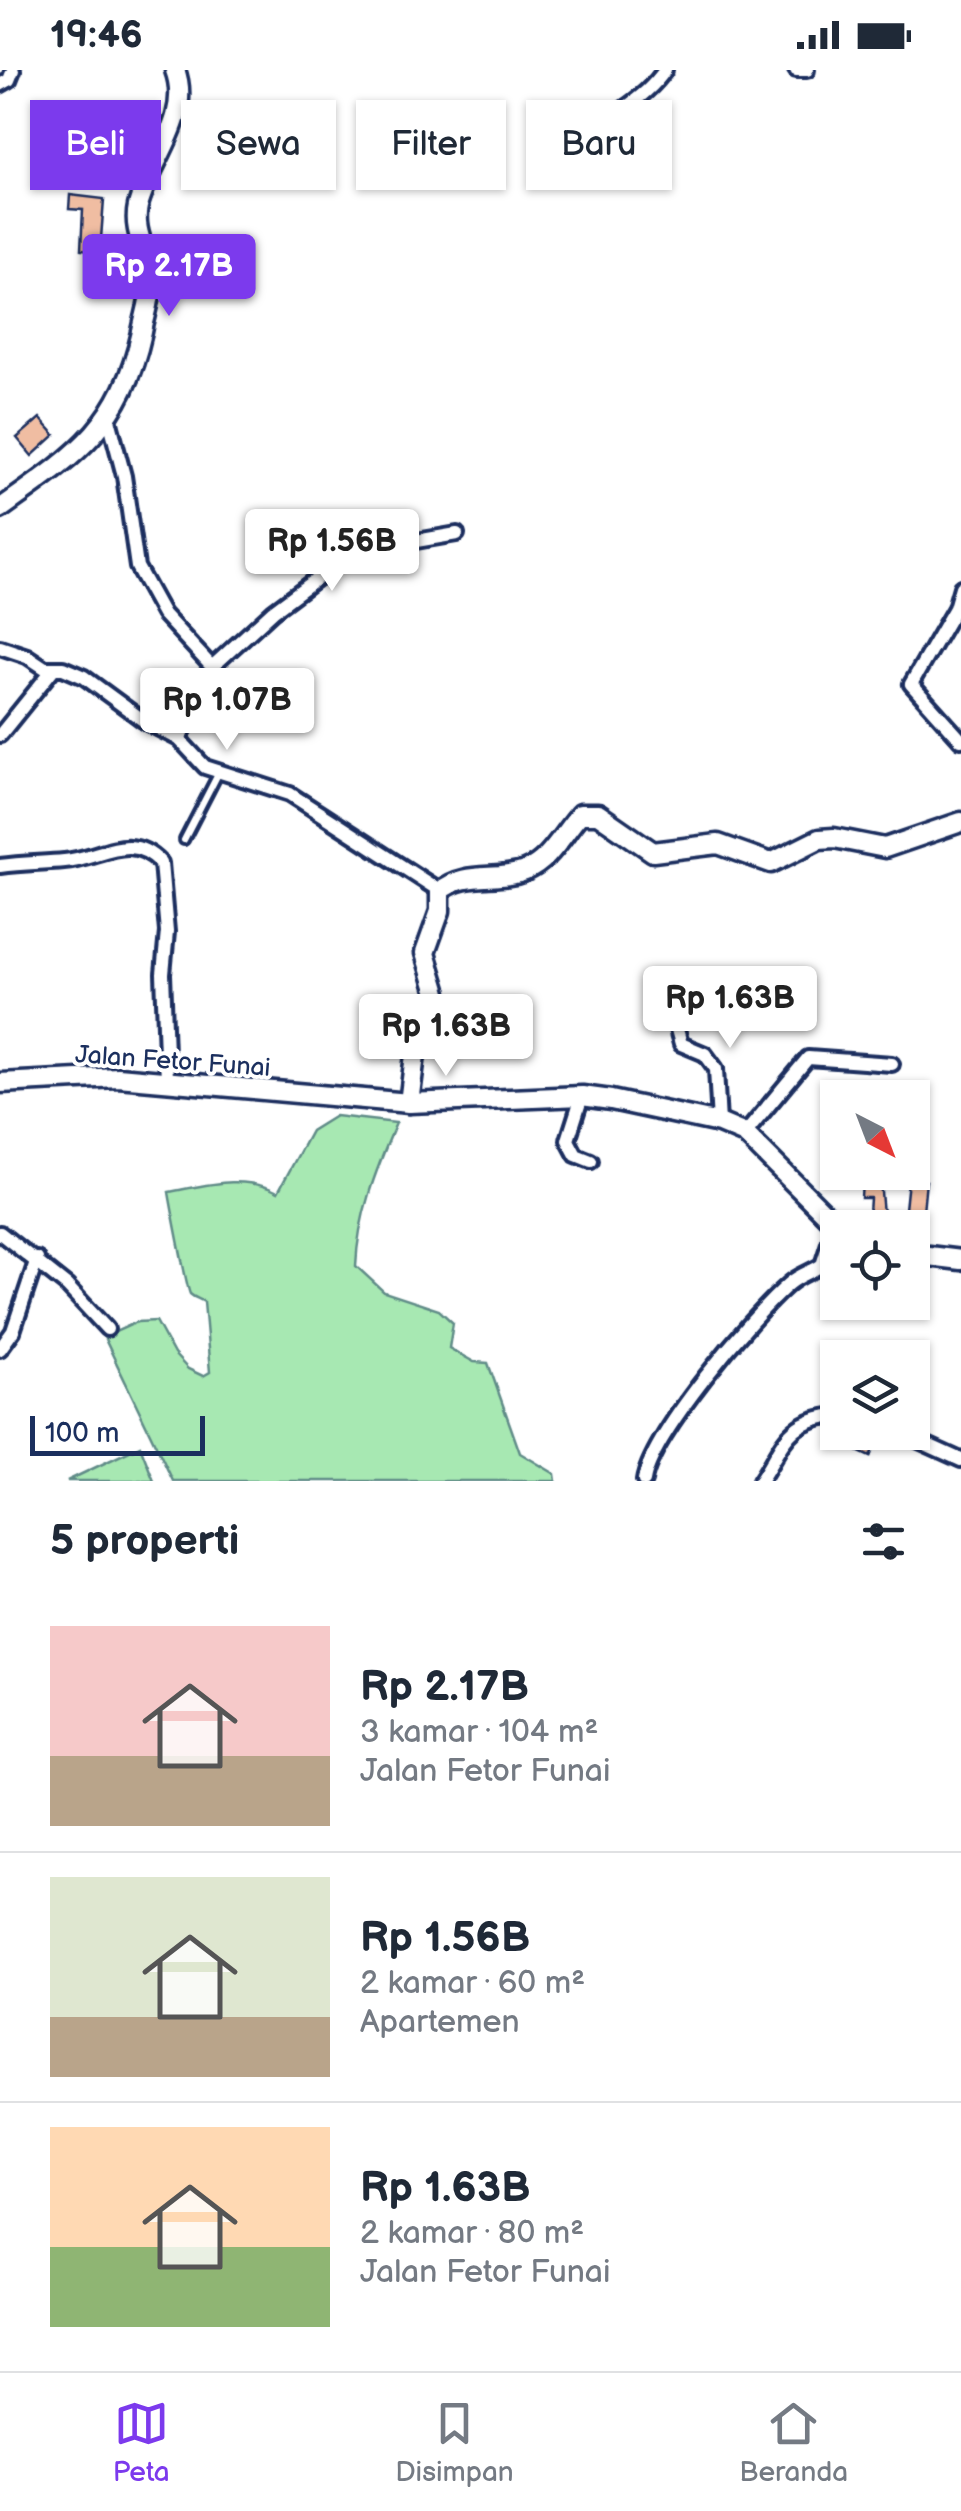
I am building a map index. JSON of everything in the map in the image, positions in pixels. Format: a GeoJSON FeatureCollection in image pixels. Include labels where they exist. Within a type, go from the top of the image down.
{"type":"FeatureCollection","features":[{"type":"Feature","properties":{"kind":"street"},"geometry":{"type":"LineString","coordinates":[[0,84],[9,80],[12,70]]}},
{"type":"Feature","properties":{"kind":"street"},"geometry":{"type":"LineString","coordinates":[[0,510],[72,458],[109,419],[132,369],[150,293],[136,217],[174,120],[181,89],[175,70]]}},
{"type":"Feature","properties":{"kind":"street"},"geometry":{"type":"LineString","coordinates":[[640,100],[665,70]]}},
{"type":"Feature","properties":{"kind":"street"},"geometry":{"type":"LineString","coordinates":[[796,70],[807,70]]}},
{"type":"Feature","properties":{"kind":"street"},"geometry":{"type":"LineString","coordinates":[[109,419],[124,476],[137,567],[163,614],[212,667],[212,679],[179,740]]}},
{"type":"Feature","properties":{"kind":"street"},"geometry":{"type":"LineString","coordinates":[[212,667],[273,611],[352,552],[457,534]]}},
{"type":"Feature","properties":{"kind":"street"},"geometry":{"type":"LineString","coordinates":[[961,587],[955,608],[911,684],[961,740]]}},
{"type":"Feature","properties":{"kind":"street"},"geometry":{"type":"LineString","coordinates":[[0,647],[27,656],[45,668],[84,678],[144,721],[179,740],[205,766],[290,794],[440,890]]}},
{"type":"Feature","properties":{"kind":"street"},"geometry":{"type":"LineString","coordinates":[[0,734],[54,668]]}},
{"type":"Feature","properties":{"kind":"street"},"geometry":{"type":"LineString","coordinates":[[440,890],[469,878],[527,870],[546,857],[578,816],[590,812],[653,852],[718,844],[771,863],[819,840],[834,838],[886,848],[961,822]]}},
{"type":"Feature","properties":{"kind":"street"},"geometry":{"type":"LineString","coordinates":[[0,866],[71,860],[116,845],[140,850],[161,863],[167,932],[163,974],[168,1080]]}},
{"type":"Feature","properties":{"kind":"street"},"geometry":{"type":"LineString","coordinates":[[408,1103],[418,1039],[437,993],[425,953],[440,911],[440,890]]}},
{"type":"Feature","properties":{"kind":"street"},"geometry":{"type":"LineString","coordinates":[[669,1000],[681,1044],[704,1054],[716,1069],[720,1124]]}},
{"type":"Feature","properties":{"kind":"street"},"geometry":{"type":"LineString","coordinates":[[745,1134],[808,1058],[892,1064]]}},
{"type":"Feature","properties":{"kind":"street","name":"Jalan Fetor Funai"},"geometry":{"type":"LineString","coordinates":[[0,1083],[67,1077],[168,1080],[408,1103],[582,1096],[720,1124],[745,1134],[820,1210]]}},
{"type":"Feature","properties":{"kind":"street"},"geometry":{"type":"LineString","coordinates":[[582,1096],[568,1140],[576,1156],[591,1161]]}},
{"type":"Feature","properties":{"kind":"street"},"geometry":{"type":"LineString","coordinates":[[0,1233],[37,1259],[107,1329]]}},
{"type":"Feature","properties":{"kind":"street"},"geometry":{"type":"LineString","coordinates":[[930,1256],[961,1260]]}},
{"type":"Feature","properties":{"kind":"street"},"geometry":{"type":"LineString","coordinates":[[0,1349],[13,1331],[37,1259]]}},
{"type":"Feature","properties":{"kind":"street"},"geometry":{"type":"LineString","coordinates":[[644,1481],[657,1444],[676,1414],[782,1291],[820,1266]]}},
{"type":"Feature","properties":{"kind":"street"},"geometry":{"type":"LineString","coordinates":[[760,1481],[786,1436],[803,1424],[820,1420]]}},
{"type":"Feature","properties":{"kind":"street"},"geometry":{"type":"LineString","coordinates":[[930,1446],[961,1460]]}},
{"type":"Feature","properties":{"kind":"lane"},"geometry":{"type":"LineString","coordinates":[[184,840],[218,772]]}},
{"type":"Feature","properties":{"kind":"green space"},"geometry":{"type":"Polygon","coordinates":[[[335,1116],[396,1123],[364,1211],[356,1266],[384,1292],[439,1310],[453,1323],[449,1348],[474,1362],[488,1363],[520,1453],[555,1474],[556,1481],[173,1481],[104,1337],[137,1322],[156,1321],[174,1354],[188,1369],[203,1376],[210,1372],[204,1302],[190,1294],[169,1192],[238,1182],[278,1192],[311,1131],[335,1116]]]}},
{"type":"Feature","properties":{"kind":"green space"},"geometry":{"type":"Polygon","coordinates":[[[140,1446],[154,1481],[67,1481],[140,1446]]]}},
{"type":"Feature","properties":{"kind":"building"},"geometry":{"type":"Polygon","coordinates":[[[70,195],[104,199],[100,252],[81,250],[83,210],[69,209],[70,195]]]}},
{"type":"Feature","properties":{"kind":"building"},"geometry":{"type":"Polygon","coordinates":[[[40,418],[55,435],[32,456],[17,438],[40,418]]]}},
{"type":"Feature","properties":{"kind":"building"},"geometry":{"type":"Polygon","coordinates":[[[861,1190],[881,1190],[883,1210],[869,1210],[870,1198],[861,1198],[861,1190]]]}},
{"type":"Feature","properties":{"kind":"building"},"geometry":{"type":"Polygon","coordinates":[[[907,1190],[925,1190],[923,1210],[905,1210],[907,1190]]]}},
{"type":"Feature","properties":{"kind":"building"},"geometry":{"type":"Polygon","coordinates":[[[855,1450],[873,1450],[870,1457],[855,1450]]]}}]}
